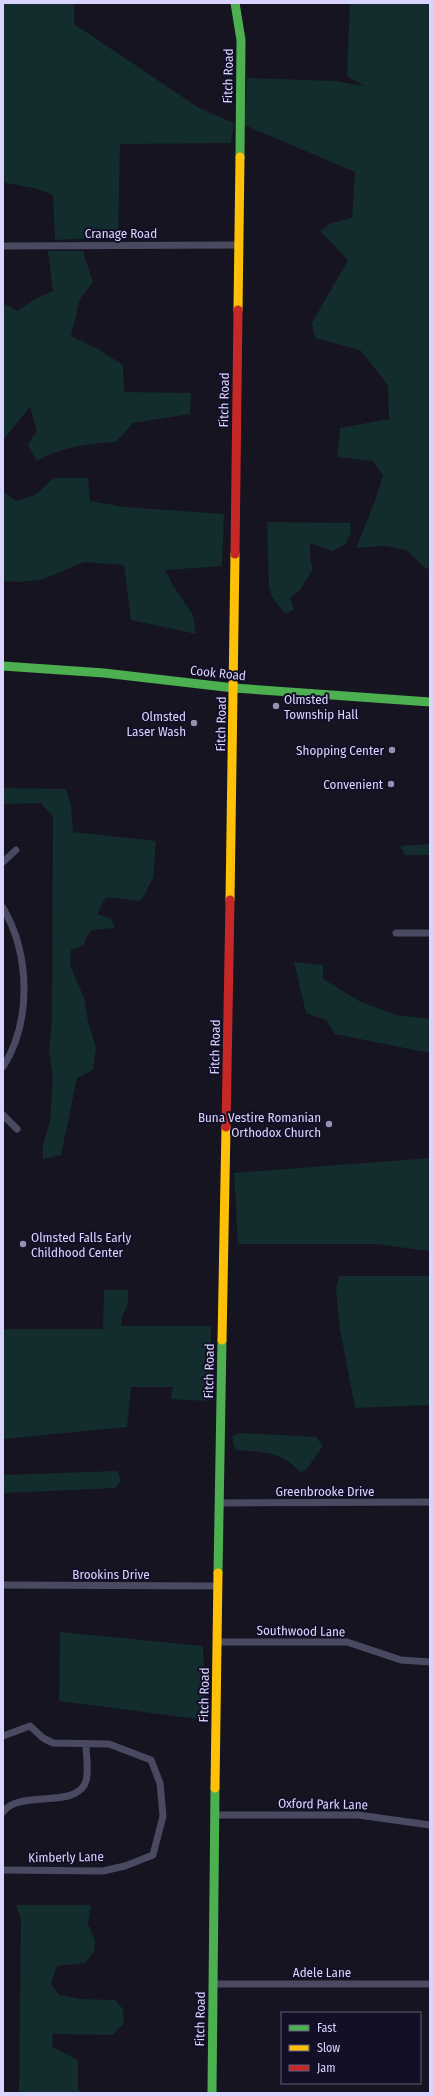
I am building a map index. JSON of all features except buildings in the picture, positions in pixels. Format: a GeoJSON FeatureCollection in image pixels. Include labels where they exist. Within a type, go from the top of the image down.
{"type":"FeatureCollection","features":[{"type":"Feature","properties":{"kind":"street","name":"Fitch Road"},"geometry":{"type":"LineString","coordinates":[[212,2093],[217,1642],[234,688],[241,40],[234,3]]}},
{"type":"Feature","properties":{"kind":"street","name":"Cranage Road"},"geometry":{"type":"LineString","coordinates":[[3,246],[238,244]]}},
{"type":"Feature","properties":{"kind":"street","name":"Cook Road"},"geometry":{"type":"LineString","coordinates":[[3,666],[104,673],[234,688],[430,702]]}},
{"type":"Feature","properties":{"kind":"street"},"geometry":{"type":"LineString","coordinates":[[3,862],[16,850]]}},
{"type":"Feature","properties":{"kind":"street"},"geometry":{"type":"LineString","coordinates":[[3,908],[12,927],[20,954],[23,996],[18,1032],[3,1067]]}},
{"type":"Feature","properties":{"kind":"street"},"geometry":{"type":"LineString","coordinates":[[396,933],[430,933]]}},
{"type":"Feature","properties":{"kind":"street"},"geometry":{"type":"LineString","coordinates":[[3,1115],[17,1129]]}},
{"type":"Feature","properties":{"kind":"street","name":"Greenbrooke Drive"},"geometry":{"type":"LineString","coordinates":[[220,1503],[430,1502]]}},
{"type":"Feature","properties":{"kind":"street","name":"Brookins Drive"},"geometry":{"type":"LineString","coordinates":[[3,1585],[218,1586]]}},
{"type":"Feature","properties":{"kind":"street","name":"Southwood Lane"},"geometry":{"type":"LineString","coordinates":[[217,1642],[346,1642],[401,1660],[430,1662]]}},
{"type":"Feature","properties":{"kind":"street"},"geometry":{"type":"LineString","coordinates":[[3,1736],[30,1726],[43,1738],[53,1743],[86,1744],[86,1781],[79,1791],[63,1797],[19,1802],[3,1812]]}},
{"type":"Feature","properties":{"kind":"street","name":"Kimberly Lane"},"geometry":{"type":"LineString","coordinates":[[3,1870],[103,1871],[125,1866],[153,1855],[163,1816],[160,1783],[151,1760],[109,1744],[86,1744]]}},
{"type":"Feature","properties":{"kind":"street","name":"Oxford Park Lane"},"geometry":{"type":"LineString","coordinates":[[216,1815],[358,1814],[430,1824]]}},
{"type":"Feature","properties":{"kind":"street","name":"Adele Lane"},"geometry":{"type":"LineString","coordinates":[[214,1984],[430,1984]]}},
{"type":"Feature","properties":{"kind":"green space"},"geometry":{"type":"Polygon","coordinates":[[[3,3],[74,3],[74,24],[199,108],[234,123],[231,143],[120,144],[118,237],[55,240],[53,195],[34,188],[5,183],[3,177],[3,3]]]}},
{"type":"Feature","properties":{"kind":"green space"},"geometry":{"type":"Polygon","coordinates":[[[350,3],[430,3],[430,568],[426,569],[406,550],[385,546],[356,548],[375,501],[383,476],[373,461],[337,457],[340,428],[389,419],[388,385],[360,350],[315,338],[312,323],[348,260],[320,231],[331,223],[352,218],[355,172],[244,125],[247,78],[336,81],[364,86],[347,76],[350,3]]]}},
{"type":"Feature","properties":{"kind":"green space"},"geometry":{"type":"Polygon","coordinates":[[[48,251],[83,251],[93,282],[80,299],[71,336],[98,349],[123,365],[124,392],[191,393],[190,414],[133,423],[116,442],[96,443],[65,449],[37,461],[28,445],[37,430],[30,407],[3,440],[3,303],[17,311],[35,299],[53,291],[48,251]]]}},
{"type":"Feature","properties":{"kind":"green space"},"geometry":{"type":"Polygon","coordinates":[[[54,478],[88,478],[90,501],[125,507],[224,514],[222,566],[165,570],[174,587],[193,615],[196,634],[131,620],[124,565],[84,562],[44,579],[19,582],[3,581],[3,485],[5,493],[16,501],[35,495],[54,478]]]}},
{"type":"Feature","properties":{"kind":"green space"},"geometry":{"type":"Polygon","coordinates":[[[267,522],[350,523],[351,532],[346,544],[332,551],[310,543],[310,559],[313,569],[300,590],[290,598],[294,610],[285,614],[272,597],[269,586],[267,522]]]}},
{"type":"Feature","properties":{"kind":"green space"},"geometry":{"type":"Polygon","coordinates":[[[3,788],[66,789],[71,806],[73,832],[156,841],[153,878],[141,901],[106,897],[97,914],[111,919],[115,928],[92,930],[86,937],[84,945],[71,950],[70,965],[84,998],[88,1022],[96,1047],[93,1070],[77,1078],[61,1155],[43,1159],[43,1145],[50,1121],[53,1078],[49,1052],[52,1018],[53,817],[41,803],[3,804],[3,788]]]}},
{"type":"Feature","properties":{"kind":"green space"},"geometry":{"type":"Polygon","coordinates":[[[430,844],[430,855],[405,855],[400,846],[430,844]]]}},
{"type":"Feature","properties":{"kind":"green space"},"geometry":{"type":"Polygon","coordinates":[[[294,962],[323,965],[323,979],[361,1002],[396,1015],[430,1019],[430,1053],[335,1034],[326,1020],[306,1013],[294,962]]]}},
{"type":"Feature","properties":{"kind":"green space"},"geometry":{"type":"Polygon","coordinates":[[[430,1158],[430,1251],[375,1244],[238,1244],[234,1173],[430,1158]]]}},
{"type":"Feature","properties":{"kind":"green space"},"geometry":{"type":"Polygon","coordinates":[[[339,1276],[430,1276],[430,1405],[355,1408],[339,1323],[336,1288],[339,1276]]]}},
{"type":"Feature","properties":{"kind":"green space"},"geometry":{"type":"Polygon","coordinates":[[[104,1290],[128,1290],[128,1304],[122,1316],[121,1326],[211,1326],[211,1367],[206,1401],[171,1399],[173,1387],[131,1387],[127,1427],[3,1439],[3,1329],[103,1329],[104,1290]]]}},
{"type":"Feature","properties":{"kind":"green space"},"geometry":{"type":"Polygon","coordinates":[[[239,1433],[316,1437],[323,1446],[306,1470],[300,1472],[293,1465],[278,1456],[262,1452],[235,1450],[232,1436],[239,1433]]]}},
{"type":"Feature","properties":{"kind":"green space"},"geometry":{"type":"Polygon","coordinates":[[[117,1471],[121,1480],[116,1488],[3,1493],[3,1475],[117,1471]]]}},
{"type":"Feature","properties":{"kind":"green space"},"geometry":{"type":"Polygon","coordinates":[[[60,1632],[203,1646],[205,1720],[59,1701],[60,1632]]]}},
{"type":"Feature","properties":{"kind":"green space"},"geometry":{"type":"Polygon","coordinates":[[[16,1905],[91,1905],[88,1924],[95,1940],[94,1952],[85,1963],[57,1966],[51,1984],[59,1995],[81,1999],[115,2000],[123,2009],[124,2023],[113,2035],[53,2034],[52,2047],[78,2060],[78,2089],[82,2093],[19,2093],[21,1920],[16,1905]]]}},
{"type":"Feature","properties":{"kind":"traffic: fast"},"geometry":{"type":"LineString","coordinates":[[235,3],[241,40],[240,157]]}},
{"type":"Feature","properties":{"kind":"traffic: fast"},"geometry":{"type":"LineString","coordinates":[[3,666],[104,673],[234,688],[430,702]]}},
{"type":"Feature","properties":{"kind":"traffic: fast"},"geometry":{"type":"LineString","coordinates":[[218,1573],[222,1340]]}},
{"type":"Feature","properties":{"kind":"traffic: fast"},"geometry":{"type":"LineString","coordinates":[[212,2093],[215,1788]]}},
{"type":"Feature","properties":{"kind":"traffic: slow"},"geometry":{"type":"LineString","coordinates":[[238,310],[240,157]]}},
{"type":"Feature","properties":{"kind":"traffic: slow"},"geometry":{"type":"LineString","coordinates":[[230,900],[235,554]]}},
{"type":"Feature","properties":{"kind":"traffic: slow"},"geometry":{"type":"LineString","coordinates":[[222,1340],[226,1127]]}},
{"type":"Feature","properties":{"kind":"traffic: slow"},"geometry":{"type":"LineString","coordinates":[[215,1788],[218,1573]]}},
{"type":"Feature","properties":{"kind":"traffic: jam"},"geometry":{"type":"LineString","coordinates":[[235,554],[238,310]]}},
{"type":"Feature","properties":{"kind":"traffic: jam"},"geometry":{"type":"LineString","coordinates":[[226,1127],[230,900]]}},
{"type":"Feature","properties":{"kind":"place","name":"Olmsted Township Hall"},"geometry":{"type":"Point","coordinates":[276,706]}},
{"type":"Feature","properties":{"kind":"place","name":"Olmsted Laser Wash"},"geometry":{"type":"Point","coordinates":[194,723]}},
{"type":"Feature","properties":{"kind":"place","name":"Shopping Center"},"geometry":{"type":"Point","coordinates":[392,750]}},
{"type":"Feature","properties":{"kind":"place","name":"Convenient"},"geometry":{"type":"Point","coordinates":[391,784]}},
{"type":"Feature","properties":{"kind":"place","name":"Buna Vestire Romanian Orthodox Church"},"geometry":{"type":"Point","coordinates":[329,1124]}},
{"type":"Feature","properties":{"kind":"place","name":"Olmsted Falls Early Childhood Center"},"geometry":{"type":"Point","coordinates":[23,1244]}}]}
